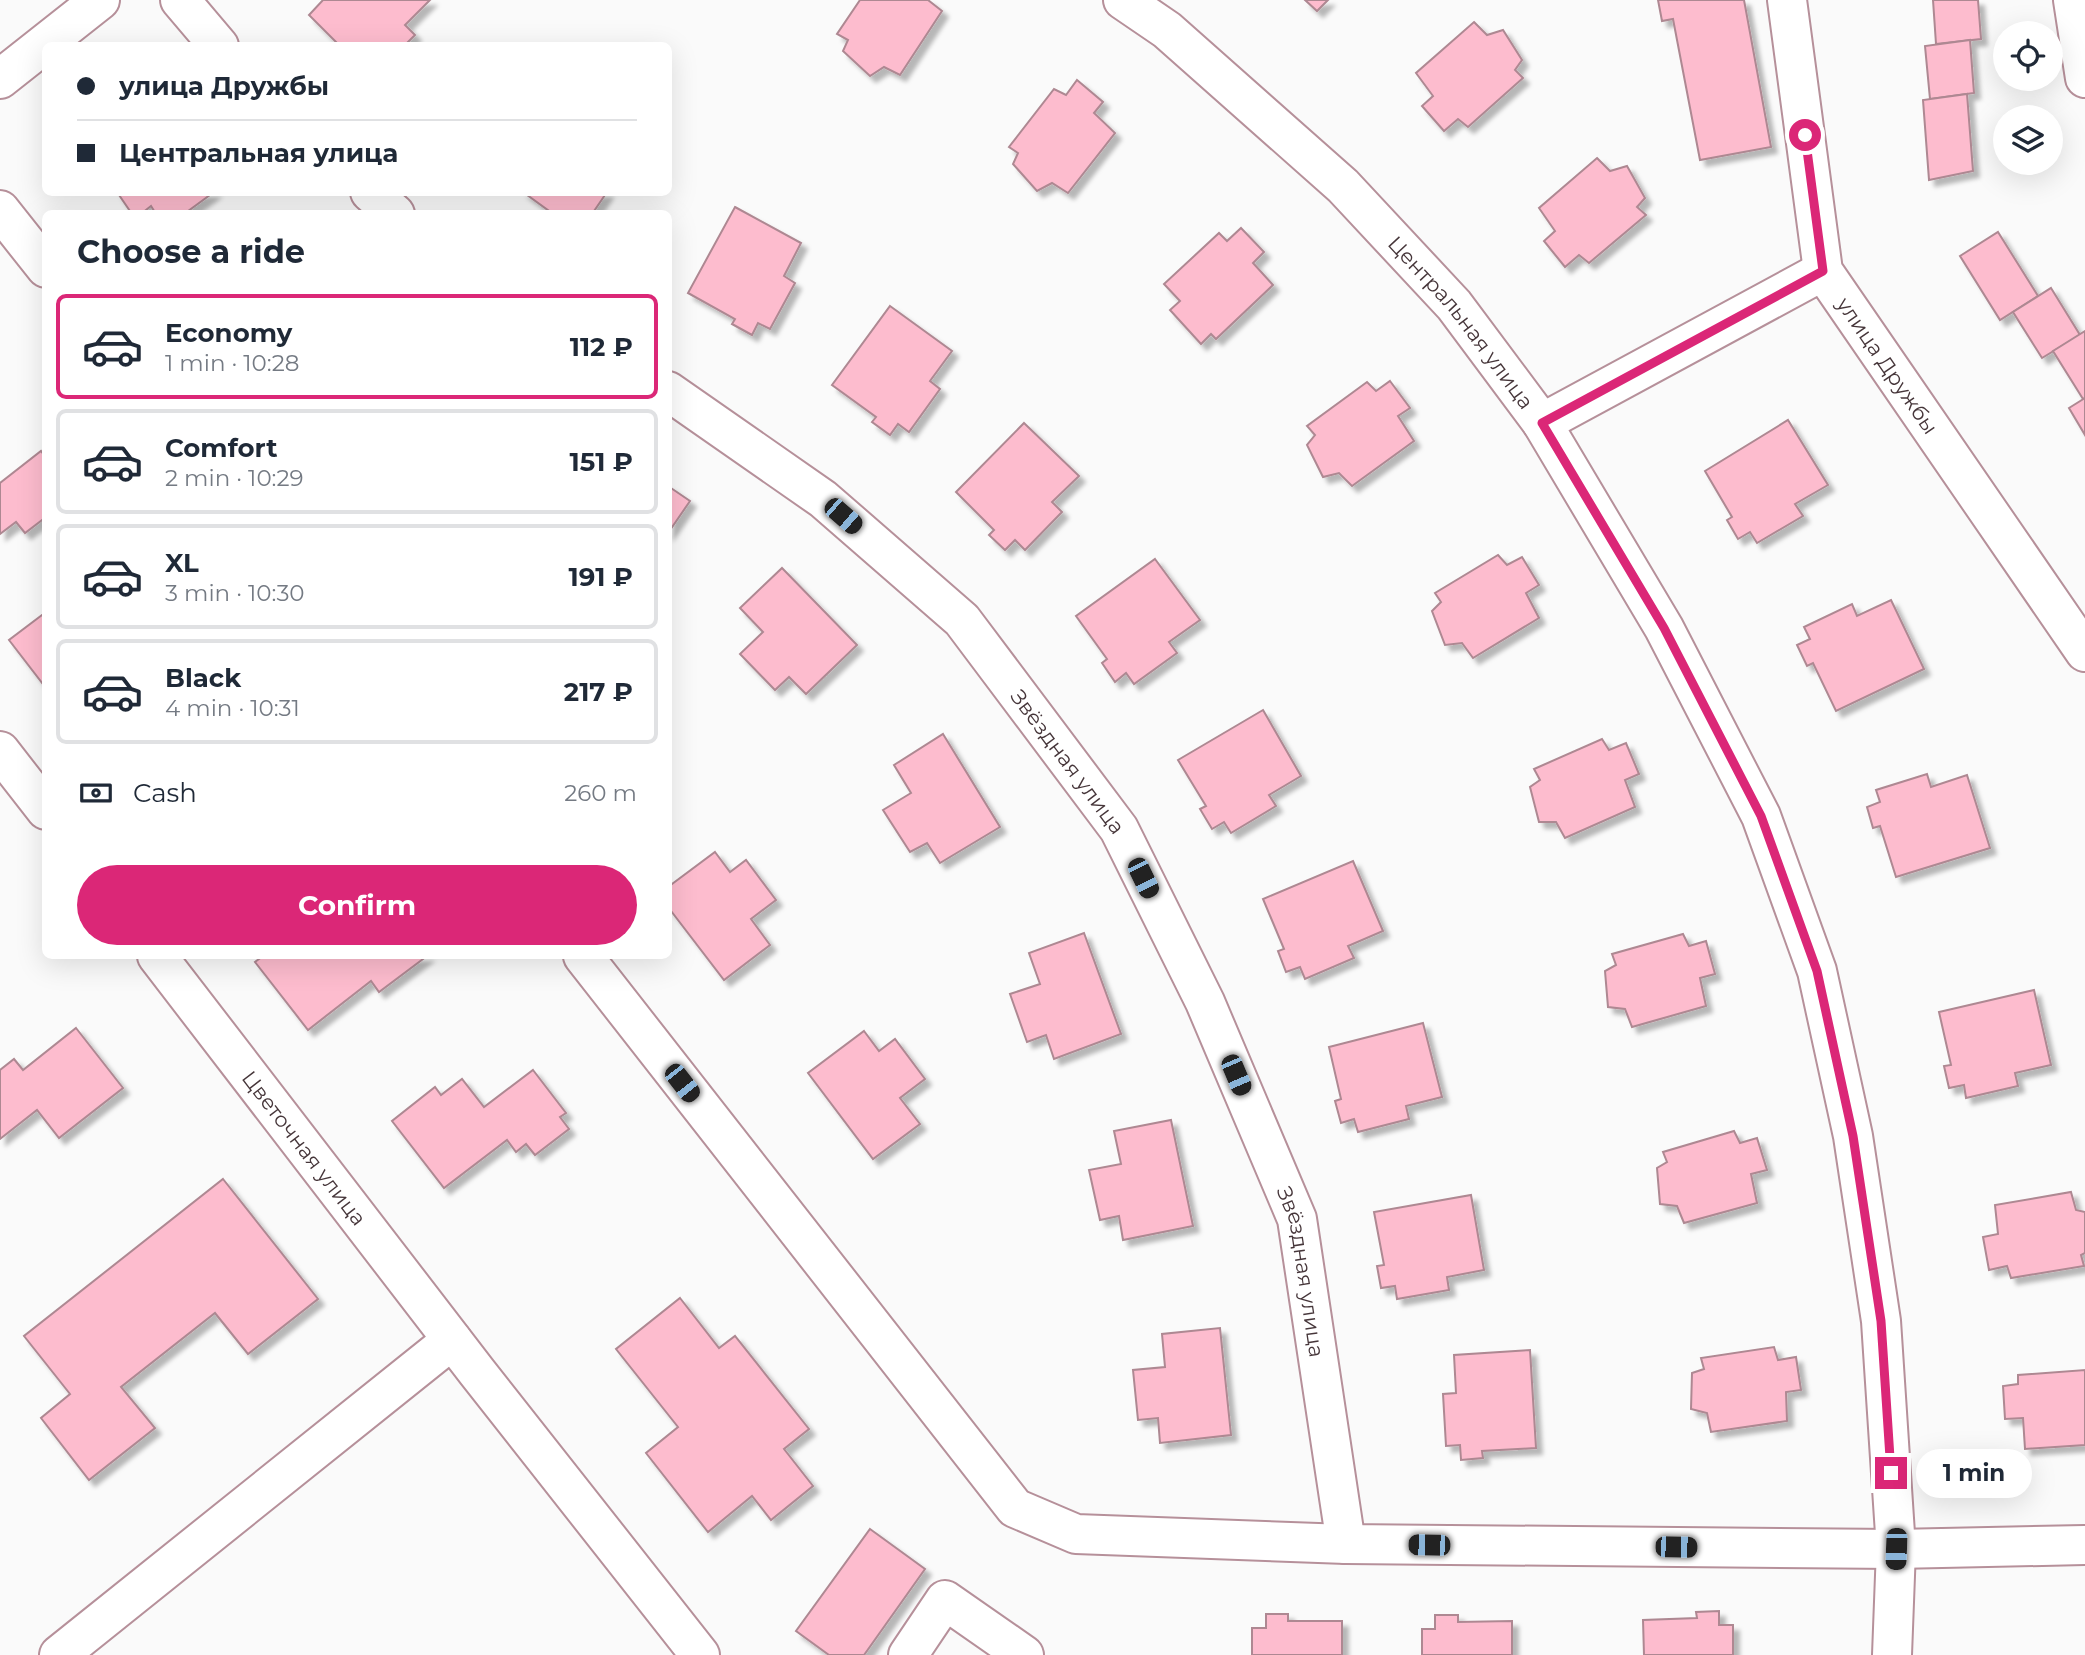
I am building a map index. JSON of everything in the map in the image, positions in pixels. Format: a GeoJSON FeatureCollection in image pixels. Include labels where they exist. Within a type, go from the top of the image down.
{"type":"FeatureCollection","features":[{"type":"Feature","properties":{"kind":"street"},"geometry":{"type":"LineString","coordinates":[[47,42],[100,0]]}},
{"type":"Feature","properties":{"kind":"street"},"geometry":{"type":"LineString","coordinates":[[180,0],[216,42]]}},
{"type":"Feature","properties":{"kind":"street","name":"Центральная улица"},"geometry":{"type":"LineString","coordinates":[[1123,0],[1167,30],[1343,186],[1454,305],[1542,423],[1664,628],[1761,816],[1817,971],[1853,1136],[1881,1321],[1896,1549],[1892,1655]]}},
{"type":"Feature","properties":{"kind":"street","name":"улица Дружбы"},"geometry":{"type":"LineString","coordinates":[[1787,0],[1823,271],[2085,652]]}},
{"type":"Feature","properties":{"kind":"street"},"geometry":{"type":"LineString","coordinates":[[2073,0],[2085,78]]}},
{"type":"Feature","properties":{"kind":"street"},"geometry":{"type":"LineString","coordinates":[[0,79],[42,46]]}},
{"type":"Feature","properties":{"kind":"street"},"geometry":{"type":"LineString","coordinates":[[375,196],[390,210]]}},
{"type":"Feature","properties":{"kind":"street"},"geometry":{"type":"LineString","coordinates":[[0,210],[42,263]]}},
{"type":"Feature","properties":{"kind":"street"},"geometry":{"type":"LineString","coordinates":[[1542,423],[1823,271]]}},
{"type":"Feature","properties":{"kind":"street","name":"Звёздная улица"},"geometry":{"type":"LineString","coordinates":[[672,394],[823,499],[962,620],[1119,829],[1205,1002],[1297,1219],[1346,1544]]}},
{"type":"Feature","properties":{"kind":"street"},"geometry":{"type":"LineString","coordinates":[[0,751],[42,805]]}},
{"type":"Feature","properties":{"kind":"street","name":"Цветочная улица"},"geometry":{"type":"LineString","coordinates":[[159,959],[700,1655]]}},
{"type":"Feature","properties":{"kind":"street"},"geometry":{"type":"LineString","coordinates":[[585,959],[1015,1508],[1076,1534],[1346,1544],[1896,1549],[2085,1545]]}},
{"type":"Feature","properties":{"kind":"street"},"geometry":{"type":"LineString","coordinates":[[59,1655],[452,1339]]}},
{"type":"Feature","properties":{"kind":"street"},"geometry":{"type":"LineString","coordinates":[[908,1655],[945,1600],[1024,1655]]}},
{"type":"Feature","properties":{"kind":"building"},"geometry":{"type":"Polygon","coordinates":[[[323,0],[430,0],[405,25],[415,35],[408,42],[336,42],[309,15],[323,0]]]}},
{"type":"Feature","properties":{"kind":"building"},"geometry":{"type":"Polygon","coordinates":[[[860,0],[928,0],[942,11],[900,75],[884,67],[870,76],[843,51],[848,40],[837,34],[860,0]]]}},
{"type":"Feature","properties":{"kind":"building"},"geometry":{"type":"Polygon","coordinates":[[[1305,0],[1328,0],[1317,11],[1305,0]]]}},
{"type":"Feature","properties":{"kind":"building"},"geometry":{"type":"Polygon","coordinates":[[[1658,0],[1744,0],[1771,147],[1700,160],[1673,19],[1662,21],[1658,0]]]}},
{"type":"Feature","properties":{"kind":"building"},"geometry":{"type":"Polygon","coordinates":[[[1933,0],[1978,0],[1981,39],[1936,44],[1933,0]]]}},
{"type":"Feature","properties":{"kind":"building"},"geometry":{"type":"Polygon","coordinates":[[[1474,22],[1487,35],[1503,30],[1522,60],[1515,70],[1523,78],[1468,127],[1458,119],[1444,131],[1422,106],[1433,96],[1416,73],[1474,22]]]}},
{"type":"Feature","properties":{"kind":"building"},"geometry":{"type":"Polygon","coordinates":[[[1970,40],[1974,93],[1930,99],[1925,46],[1970,40]]]}},
{"type":"Feature","properties":{"kind":"building"},"geometry":{"type":"Polygon","coordinates":[[[1077,80],[1103,102],[1094,113],[1115,133],[1068,193],[1052,183],[1037,191],[1013,164],[1018,153],[1009,147],[1054,89],[1066,95],[1077,80]]]}},
{"type":"Feature","properties":{"kind":"building"},"geometry":{"type":"Polygon","coordinates":[[[1967,94],[1973,171],[1929,180],[1923,100],[1967,94]]]}},
{"type":"Feature","properties":{"kind":"building"},"geometry":{"type":"Polygon","coordinates":[[[1597,158],[1610,171],[1627,166],[1645,198],[1637,207],[1646,215],[1589,263],[1579,255],[1565,267],[1544,241],[1555,231],[1539,208],[1597,158]]]}},
{"type":"Feature","properties":{"kind":"building"},"geometry":{"type":"Polygon","coordinates":[[[120,196],[209,196],[189,210],[154,210],[151,206],[146,210],[129,210],[120,196]]]}},
{"type":"Feature","properties":{"kind":"building"},"geometry":{"type":"Polygon","coordinates":[[[528,196],[604,196],[595,210],[548,210],[528,196]]]}},
{"type":"Feature","properties":{"kind":"building"},"geometry":{"type":"Polygon","coordinates":[[[735,207],[801,243],[784,276],[795,283],[770,329],[758,323],[752,335],[732,324],[735,319],[688,293],[735,207]]]}},
{"type":"Feature","properties":{"kind":"building"},"geometry":{"type":"Polygon","coordinates":[[[1241,228],[1264,252],[1253,263],[1273,285],[1216,339],[1211,334],[1201,344],[1170,310],[1180,301],[1164,284],[1219,233],[1227,241],[1241,228]]]}},
{"type":"Feature","properties":{"kind":"building"},"geometry":{"type":"Polygon","coordinates":[[[1998,232],[2038,296],[2000,320],[1960,256],[1998,232]]]}},
{"type":"Feature","properties":{"kind":"building"},"geometry":{"type":"Polygon","coordinates":[[[2051,288],[2080,335],[2042,358],[2013,312],[2051,288]]]}},
{"type":"Feature","properties":{"kind":"building"},"geometry":{"type":"Polygon","coordinates":[[[890,306],[952,351],[930,381],[940,389],[909,432],[898,424],[890,435],[872,422],[876,417],[832,385],[890,306]]]}},
{"type":"Feature","properties":{"kind":"building"},"geometry":{"type":"Polygon","coordinates":[[[2085,331],[2085,398],[2083,399],[2053,351],[2085,331]]]}},
{"type":"Feature","properties":{"kind":"building"},"geometry":{"type":"Polygon","coordinates":[[[1390,381],[1410,408],[1398,416],[1414,441],[1352,486],[1339,473],[1323,477],[1307,445],[1315,435],[1307,426],[1367,382],[1376,391],[1390,381]]]}},
{"type":"Feature","properties":{"kind":"building"},"geometry":{"type":"Polygon","coordinates":[[[2085,398],[2085,435],[2069,408],[2085,398]]]}},
{"type":"Feature","properties":{"kind":"building"},"geometry":{"type":"Polygon","coordinates":[[[1788,420],[1828,485],[1795,504],[1803,516],[1757,543],[1750,532],[1738,539],[1727,520],[1732,517],[1705,471],[1788,420]]]}},
{"type":"Feature","properties":{"kind":"building"},"geometry":{"type":"Polygon","coordinates":[[[1024,423],[1079,476],[1052,502],[1062,512],[1025,550],[1015,540],[1005,550],[989,535],[994,530],[956,492],[1024,423]]]}},
{"type":"Feature","properties":{"kind":"building"},"geometry":{"type":"Polygon","coordinates":[[[41,451],[42,520],[25,533],[16,522],[0,534],[0,483],[41,451]]]}},
{"type":"Feature","properties":{"kind":"building"},"geometry":{"type":"Polygon","coordinates":[[[672,489],[690,501],[672,527],[672,489]]]}},
{"type":"Feature","properties":{"kind":"building"},"geometry":{"type":"Polygon","coordinates":[[[1498,555],[1507,565],[1522,557],[1539,585],[1526,593],[1539,618],[1473,658],[1462,643],[1445,645],[1432,611],[1441,602],[1435,593],[1498,555]]]}},
{"type":"Feature","properties":{"kind":"building"},"geometry":{"type":"Polygon","coordinates":[[[1155,559],[1200,620],[1169,642],[1177,653],[1134,684],[1126,673],[1115,682],[1102,663],[1107,659],[1076,616],[1155,559]]]}},
{"type":"Feature","properties":{"kind":"building"},"geometry":{"type":"Polygon","coordinates":[[[782,568],[857,645],[806,694],[789,677],[775,690],[740,654],[763,632],[740,608],[782,568]]]}},
{"type":"Feature","properties":{"kind":"building"},"geometry":{"type":"Polygon","coordinates":[[[1891,600],[1924,669],[1836,711],[1813,663],[1807,666],[1797,645],[1810,639],[1804,627],[1852,604],[1857,616],[1891,600]]]}},
{"type":"Feature","properties":{"kind":"building"},"geometry":{"type":"Polygon","coordinates":[[[42,615],[42,683],[9,640],[42,615]]]}},
{"type":"Feature","properties":{"kind":"building"},"geometry":{"type":"Polygon","coordinates":[[[1263,710],[1301,776],[1269,795],[1276,806],[1231,833],[1224,822],[1212,829],[1200,809],[1206,806],[1178,760],[1263,710]]]}},
{"type":"Feature","properties":{"kind":"building"},"geometry":{"type":"Polygon","coordinates":[[[943,734],[1000,827],[940,863],[927,843],[910,852],[883,810],[911,793],[894,765],[943,734]]]}},
{"type":"Feature","properties":{"kind":"building"},"geometry":{"type":"Polygon","coordinates":[[[1602,739],[1609,750],[1626,743],[1639,774],[1625,780],[1635,807],[1565,838],[1556,822],[1539,822],[1530,787],[1540,780],[1534,769],[1602,739]]]}},
{"type":"Feature","properties":{"kind":"building"},"geometry":{"type":"Polygon","coordinates":[[[1927,774],[1931,787],[1967,775],[1990,848],[1896,877],[1880,826],[1873,828],[1867,807],[1880,802],[1876,790],[1927,774]]]}},
{"type":"Feature","properties":{"kind":"building"},"geometry":{"type":"Polygon","coordinates":[[[715,852],[730,872],[746,860],[776,900],[751,919],[770,945],[724,980],[672,912],[672,884],[715,852]]]}},
{"type":"Feature","properties":{"kind":"building"},"geometry":{"type":"Polygon","coordinates":[[[1353,861],[1383,931],[1348,946],[1354,958],[1305,979],[1300,967],[1286,972],[1278,951],[1284,949],[1263,899],[1353,861]]]}},
{"type":"Feature","properties":{"kind":"building"},"geometry":{"type":"Polygon","coordinates":[[[1084,933],[1121,1034],[1054,1059],[1046,1035],[1027,1042],[1010,994],[1040,984],[1029,953],[1084,933]]]}},
{"type":"Feature","properties":{"kind":"building"},"geometry":{"type":"Polygon","coordinates":[[[1683,934],[1689,946],[1706,941],[1715,974],[1700,978],[1706,1006],[1632,1027],[1625,1009],[1608,1007],[1605,971],[1616,965],[1612,954],[1683,934]]]}},
{"type":"Feature","properties":{"kind":"building"},"geometry":{"type":"Polygon","coordinates":[[[259,959],[423,959],[379,992],[371,981],[308,1030],[255,962],[259,959]]]}},
{"type":"Feature","properties":{"kind":"building"},"geometry":{"type":"Polygon","coordinates":[[[2034,990],[2051,1065],[2015,1073],[2018,1086],[1966,1098],[1964,1085],[1949,1088],[1944,1066],[1951,1065],[1939,1012],[2034,990]]]}},
{"type":"Feature","properties":{"kind":"building"},"geometry":{"type":"Polygon","coordinates":[[[1423,1023],[1442,1097],[1406,1106],[1409,1119],[1358,1132],[1354,1119],[1341,1123],[1335,1101],[1341,1099],[1329,1047],[1423,1023]]]}},
{"type":"Feature","properties":{"kind":"building"},"geometry":{"type":"Polygon","coordinates":[[[76,1028],[123,1088],[59,1138],[37,1110],[0,1139],[0,1070],[14,1059],[23,1070],[76,1028]]]}},
{"type":"Feature","properties":{"kind":"building"},"geometry":{"type":"Polygon","coordinates":[[[864,1031],[879,1051],[895,1039],[925,1079],[900,1098],[920,1124],[873,1159],[808,1073],[864,1031]]]}},
{"type":"Feature","properties":{"kind":"building"},"geometry":{"type":"Polygon","coordinates":[[[533,1070],[566,1113],[560,1117],[569,1129],[535,1155],[526,1144],[516,1152],[507,1140],[444,1188],[392,1121],[435,1087],[441,1095],[462,1079],[484,1107],[533,1070]]]}},
{"type":"Feature","properties":{"kind":"building"},"geometry":{"type":"Polygon","coordinates":[[[1171,1120],[1193,1226],[1123,1240],[1119,1216],[1100,1220],[1089,1170],[1121,1164],[1114,1131],[1171,1120]]]}},
{"type":"Feature","properties":{"kind":"building"},"geometry":{"type":"Polygon","coordinates":[[[1734,1131],[1740,1143],[1757,1138],[1767,1170],[1751,1174],[1757,1203],[1684,1223],[1677,1206],[1660,1204],[1657,1168],[1667,1162],[1663,1152],[1734,1131]]]}},
{"type":"Feature","properties":{"kind":"building"},"geometry":{"type":"Polygon","coordinates":[[[223,1179],[318,1299],[248,1354],[215,1313],[121,1387],[155,1428],[89,1480],[41,1418],[70,1394],[24,1336],[223,1179]]]}},
{"type":"Feature","properties":{"kind":"building"},"geometry":{"type":"Polygon","coordinates":[[[2071,1192],[2076,1210],[2085,1212],[2085,1253],[2081,1255],[2084,1266],[2011,1278],[2007,1266],[1989,1270],[1983,1237],[1998,1234],[1995,1205],[2071,1192]]]}},
{"type":"Feature","properties":{"kind":"building"},"geometry":{"type":"Polygon","coordinates":[[[1471,1195],[1484,1270],[1447,1277],[1449,1290],[1397,1299],[1395,1286],[1381,1288],[1377,1266],[1384,1265],[1374,1212],[1471,1195]]]}},
{"type":"Feature","properties":{"kind":"building"},"geometry":{"type":"Polygon","coordinates":[[[680,1298],[719,1348],[735,1336],[809,1429],[784,1449],[813,1486],[771,1520],[752,1496],[708,1532],[646,1453],[678,1427],[616,1349],[680,1298]]]}},
{"type":"Feature","properties":{"kind":"building"},"geometry":{"type":"Polygon","coordinates":[[[1220,1328],[1231,1435],[1160,1443],[1158,1418],[1138,1420],[1133,1370],[1165,1367],[1162,1334],[1220,1328]]]}},
{"type":"Feature","properties":{"kind":"building"},"geometry":{"type":"Polygon","coordinates":[[[1774,1347],[1778,1360],[1796,1357],[1801,1390],[1786,1392],[1787,1421],[1711,1432],[1707,1413],[1691,1409],[1692,1373],[1704,1369],[1701,1358],[1774,1347]]]}},
{"type":"Feature","properties":{"kind":"building"},"geometry":{"type":"Polygon","coordinates":[[[1530,1350],[1536,1448],[1482,1451],[1483,1458],[1461,1460],[1460,1445],[1446,1446],[1443,1394],[1456,1393],[1454,1355],[1530,1350]]]}},
{"type":"Feature","properties":{"kind":"building"},"geometry":{"type":"Polygon","coordinates":[[[2085,1370],[2085,1445],[2025,1449],[2023,1418],[2005,1419],[2003,1386],[2018,1384],[2018,1375],[2085,1370]]]}},
{"type":"Feature","properties":{"kind":"building"},"geometry":{"type":"Polygon","coordinates":[[[870,1529],[925,1569],[864,1655],[829,1655],[796,1631],[870,1529]]]}},
{"type":"Feature","properties":{"kind":"building"},"geometry":{"type":"Polygon","coordinates":[[[1719,1611],[1719,1625],[1733,1625],[1733,1655],[1644,1655],[1643,1620],[1697,1618],[1696,1612],[1719,1611]]]}},
{"type":"Feature","properties":{"kind":"building"},"geometry":{"type":"Polygon","coordinates":[[[1266,1614],[1288,1614],[1288,1621],[1342,1621],[1342,1655],[1252,1655],[1252,1628],[1266,1628],[1266,1614]]]}},
{"type":"Feature","properties":{"kind":"building"},"geometry":{"type":"Polygon","coordinates":[[[1435,1615],[1458,1615],[1458,1622],[1512,1621],[1512,1655],[1422,1655],[1422,1629],[1435,1629],[1435,1615]]]}},
{"type":"Feature","properties":{"kind":"route"},"geometry":{"type":"LineString","coordinates":[[1805,135],[1823,271],[1542,423],[1664,628],[1761,816],[1817,971],[1853,1136],[1881,1321],[1891,1473]]}}]}
